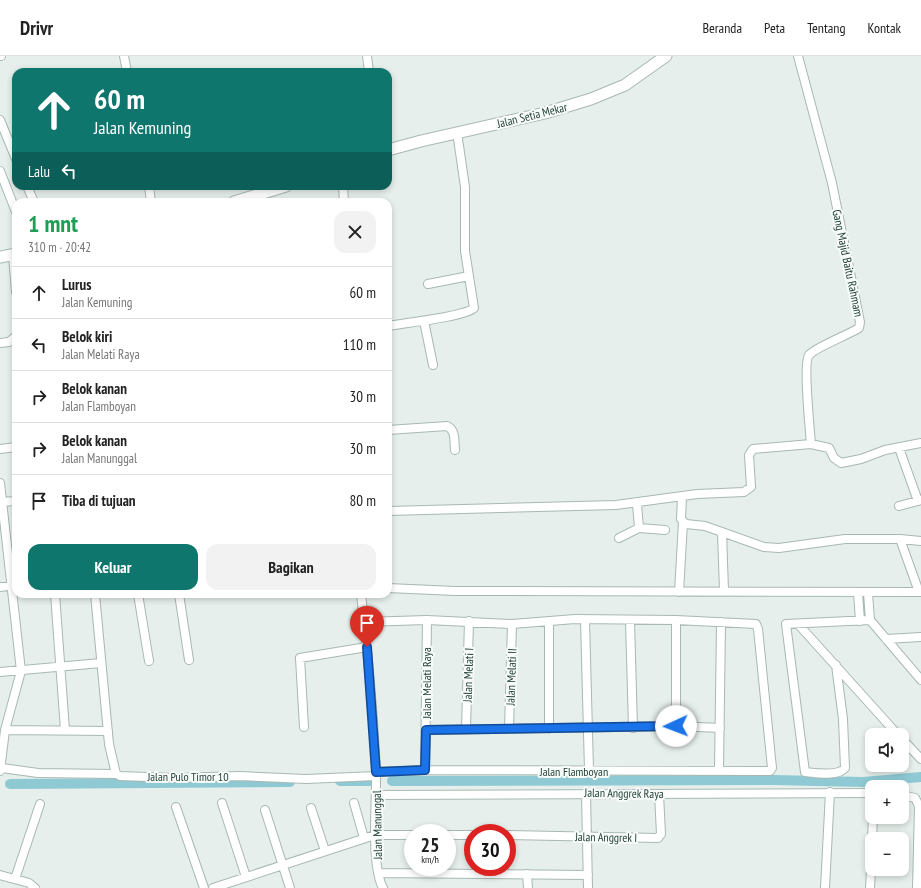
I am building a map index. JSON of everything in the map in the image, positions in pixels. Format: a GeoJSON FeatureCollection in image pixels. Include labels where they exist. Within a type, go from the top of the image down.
{"type":"FeatureCollection","features":[{"type":"Feature","properties":{"kind":"street"},"geometry":{"type":"LineString","coordinates":[[124,56],[126,68]]}},
{"type":"Feature","properties":{"kind":"street"},"geometry":{"type":"LineString","coordinates":[[368,56],[369,68]]}},
{"type":"Feature","properties":{"kind":"street","name":"Jalan Setia Mekar"},"geometry":{"type":"LineString","coordinates":[[392,149],[457,132],[545,113],[591,99],[625,85],[666,56]]}},
{"type":"Feature","properties":{"kind":"street","name":"Gang Majid Baitu Rahmam"},"geometry":{"type":"LineString","coordinates":[[798,56],[832,183],[860,322],[859,328],[810,354],[808,359],[808,394],[811,444]]}},
{"type":"Feature","properties":{"kind":"street"},"geometry":{"type":"LineString","coordinates":[[0,120],[12,149]]}},
{"type":"Feature","properties":{"kind":"street"},"geometry":{"type":"LineString","coordinates":[[392,325],[473,309],[465,251],[465,187],[457,132]]}},
{"type":"Feature","properties":{"kind":"street"},"geometry":{"type":"LineString","coordinates":[[0,171],[12,202]]}},
{"type":"Feature","properties":{"kind":"street"},"geometry":{"type":"LineString","coordinates":[[247,198],[273,190]]}},
{"type":"Feature","properties":{"kind":"street"},"geometry":{"type":"LineString","coordinates":[[0,257],[12,254]]}},
{"type":"Feature","properties":{"kind":"street"},"geometry":{"type":"LineString","coordinates":[[428,284],[469,276]]}},
{"type":"Feature","properties":{"kind":"street"},"geometry":{"type":"LineString","coordinates":[[424,320],[434,365]]}},
{"type":"Feature","properties":{"kind":"street"},"geometry":{"type":"LineString","coordinates":[[0,343],[9,342],[12,339]]}},
{"type":"Feature","properties":{"kind":"street"},"geometry":{"type":"LineString","coordinates":[[392,430],[447,426],[453,432],[455,450]]}},
{"type":"Feature","properties":{"kind":"street"},"geometry":{"type":"LineString","coordinates":[[392,511],[637,504],[682,497],[748,491],[751,487],[749,455],[753,449],[811,444],[829,448],[834,458],[841,463],[861,459],[885,450],[921,443]]}},
{"type":"Feature","properties":{"kind":"street"},"geometry":{"type":"LineString","coordinates":[[0,449],[12,448]]}},
{"type":"Feature","properties":{"kind":"street"},"geometry":{"type":"LineString","coordinates":[[899,448],[920,501],[899,506]]}},
{"type":"Feature","properties":{"kind":"street"},"geometry":{"type":"LineString","coordinates":[[0,483],[12,571]]}},
{"type":"Feature","properties":{"kind":"street"},"geometry":{"type":"LineString","coordinates":[[679,592],[683,522],[682,497]]}},
{"type":"Feature","properties":{"kind":"street"},"geometry":{"type":"LineString","coordinates":[[2,502],[12,501]]}},
{"type":"Feature","properties":{"kind":"street"},"geometry":{"type":"LineString","coordinates":[[637,504],[639,528]]}},
{"type":"Feature","properties":{"kind":"street"},"geometry":{"type":"LineString","coordinates":[[683,522],[689,525],[705,526],[764,546],[779,548],[845,540],[900,539],[921,541]]}},
{"type":"Feature","properties":{"kind":"street"},"geometry":{"type":"LineString","coordinates":[[619,538],[639,528],[665,530]]}},
{"type":"Feature","properties":{"kind":"street"},"geometry":{"type":"LineString","coordinates":[[722,532],[724,591]]}},
{"type":"Feature","properties":{"kind":"street"},"geometry":{"type":"LineString","coordinates":[[392,588],[455,591],[920,592],[900,539]]}},
{"type":"Feature","properties":{"kind":"street"},"geometry":{"type":"LineString","coordinates":[[0,587],[12,585]]}},
{"type":"Feature","properties":{"kind":"street"},"geometry":{"type":"LineString","coordinates":[[858,593],[860,621]]}},
{"type":"Feature","properties":{"kind":"street"},"geometry":{"type":"LineString","coordinates":[[868,593],[870,620],[921,680]]}},
{"type":"Feature","properties":{"kind":"street"},"geometry":{"type":"LineString","coordinates":[[1,770],[5,730],[21,671],[15,598]]}},
{"type":"Feature","properties":{"kind":"street"},"geometry":{"type":"LineString","coordinates":[[55,598],[62,667],[65,730]]}},
{"type":"Feature","properties":{"kind":"street"},"geometry":{"type":"LineString","coordinates":[[95,598],[108,731],[116,774]]}},
{"type":"Feature","properties":{"kind":"street"},"geometry":{"type":"LineString","coordinates":[[139,598],[149,661]]}},
{"type":"Feature","properties":{"kind":"street"},"geometry":{"type":"LineString","coordinates":[[180,598],[189,660]]}},
{"type":"Feature","properties":{"kind":"street","name":"Jalan Manunggal"},"geometry":{"type":"LineString","coordinates":[[362,598],[376,775],[375,835],[378,873],[381,888]]}},
{"type":"Feature","properties":{"kind":"street"},"geometry":{"type":"LineString","coordinates":[[364,622],[427,620],[512,624],[585,620],[676,620],[721,622],[719,770]]}},
{"type":"Feature","properties":{"kind":"street","name":"Jalan Melati Raya"},"geometry":{"type":"LineString","coordinates":[[425,770],[427,620]]}},
{"type":"Feature","properties":{"kind":"street"},"geometry":{"type":"LineString","coordinates":[[585,620],[589,770]]}},
{"type":"Feature","properties":{"kind":"street"},"geometry":{"type":"LineString","coordinates":[[676,620],[676,726]]}},
{"type":"Feature","properties":{"kind":"street"},"geometry":{"type":"LineString","coordinates":[[836,665],[843,719],[845,768],[837,773],[805,772],[786,626],[788,624],[870,620]]}},
{"type":"Feature","properties":{"kind":"street","name":"Jalan Melati I"},"geometry":{"type":"LineString","coordinates":[[466,729],[469,621]]}},
{"type":"Feature","properties":{"kind":"street"},"geometry":{"type":"LineString","coordinates":[[549,621],[549,729]]}},
{"type":"Feature","properties":{"kind":"street"},"geometry":{"type":"LineString","coordinates":[[630,621],[633,728]]}},
{"type":"Feature","properties":{"kind":"street","name":"Jalan Flamboyan"},"geometry":{"type":"LineString","coordinates":[[376,775],[425,770],[771,770],[757,626],[751,623],[721,622]]}},
{"type":"Feature","properties":{"kind":"street","name":"Jalan Melati II"},"geometry":{"type":"LineString","coordinates":[[509,730],[512,624]]}},
{"type":"Feature","properties":{"kind":"street"},"geometry":{"type":"LineString","coordinates":[[798,624],[892,728]]}},
{"type":"Feature","properties":{"kind":"street"},"geometry":{"type":"LineString","coordinates":[[886,639],[921,637]]}},
{"type":"Feature","properties":{"kind":"street"},"geometry":{"type":"LineString","coordinates":[[304,727],[300,658],[367,647]]}},
{"type":"Feature","properties":{"kind":"street"},"geometry":{"type":"LineString","coordinates":[[0,672],[101,664]]}},
{"type":"Feature","properties":{"kind":"street"},"geometry":{"type":"LineString","coordinates":[[426,730],[509,730],[676,726],[720,728]]}},
{"type":"Feature","properties":{"kind":"street"},"geometry":{"type":"LineString","coordinates":[[5,730],[108,731]]}},
{"type":"Feature","properties":{"kind":"street"},"geometry":{"type":"LineString","coordinates":[[909,746],[921,759]]}},
{"type":"Feature","properties":{"kind":"street","name":"Jalan Pulo Timor 10"},"geometry":{"type":"LineString","coordinates":[[1,770],[38,773],[116,774],[120,776],[176,778],[240,776],[306,778],[376,775]]}},
{"type":"Feature","properties":{"kind":"street","name":"Jalan Anggrek Raya"},"geometry":{"type":"LineString","coordinates":[[376,791],[659,794],[865,793]]}},
{"type":"Feature","properties":{"kind":"street"},"geometry":{"type":"LineString","coordinates":[[825,888],[830,792]]}},
{"type":"Feature","properties":{"kind":"street"},"geometry":{"type":"LineString","coordinates":[[586,793],[588,888]]}},
{"type":"Feature","properties":{"kind":"street","name":"Jalan Anggrek I"},"geometry":{"type":"LineString","coordinates":[[516,835],[660,838],[659,794]]}},
{"type":"Feature","properties":{"kind":"street"},"geometry":{"type":"LineString","coordinates":[[909,796],[913,796],[918,802],[917,888]]}},
{"type":"Feature","properties":{"kind":"street"},"geometry":{"type":"LineString","coordinates":[[222,803],[246,877]]}},
{"type":"Feature","properties":{"kind":"street"},"geometry":{"type":"LineString","coordinates":[[354,803],[364,838]]}},
{"type":"Feature","properties":{"kind":"street"},"geometry":{"type":"LineString","coordinates":[[15,879],[40,804]]}},
{"type":"Feature","properties":{"kind":"street"},"geometry":{"type":"LineString","coordinates":[[176,807],[204,888]]}},
{"type":"Feature","properties":{"kind":"street"},"geometry":{"type":"LineString","coordinates":[[311,808],[325,850]]}},
{"type":"Feature","properties":{"kind":"street"},"geometry":{"type":"LineString","coordinates":[[265,810],[290,888]]}},
{"type":"Feature","properties":{"kind":"street"},"geometry":{"type":"LineString","coordinates":[[213,888],[364,838],[375,835],[404,835]]}},
{"type":"Feature","properties":{"kind":"street"},"geometry":{"type":"LineString","coordinates":[[378,873],[404,872]]}},
{"type":"Feature","properties":{"kind":"street"},"geometry":{"type":"LineString","coordinates":[[456,872],[588,875]]}},
{"type":"Feature","properties":{"kind":"street"},"geometry":{"type":"LineString","coordinates":[[528,874],[528,888]]}},
{"type":"Feature","properties":{"kind":"street"},"geometry":{"type":"LineString","coordinates":[[0,875],[30,883],[34,888]]}},
{"type":"Feature","properties":{"kind":"street"},"geometry":{"type":"LineString","coordinates":[[870,888],[871,876]]}},
{"type":"Feature","properties":{"kind":"waterway"},"geometry":{"type":"LineString","coordinates":[[392,781],[773,780],[863,782],[921,777]]}},
{"type":"Feature","properties":{"kind":"waterway"},"geometry":{"type":"LineString","coordinates":[[340,781],[370,781]]}},
{"type":"Feature","properties":{"kind":"waterway"},"geometry":{"type":"LineString","coordinates":[[10,784],[290,782]]}},
{"type":"Feature","properties":{"kind":"route"},"geometry":{"type":"LineString","coordinates":[[367,647],[376,772],[425,770],[426,730],[509,730],[676,726]]}}]}
